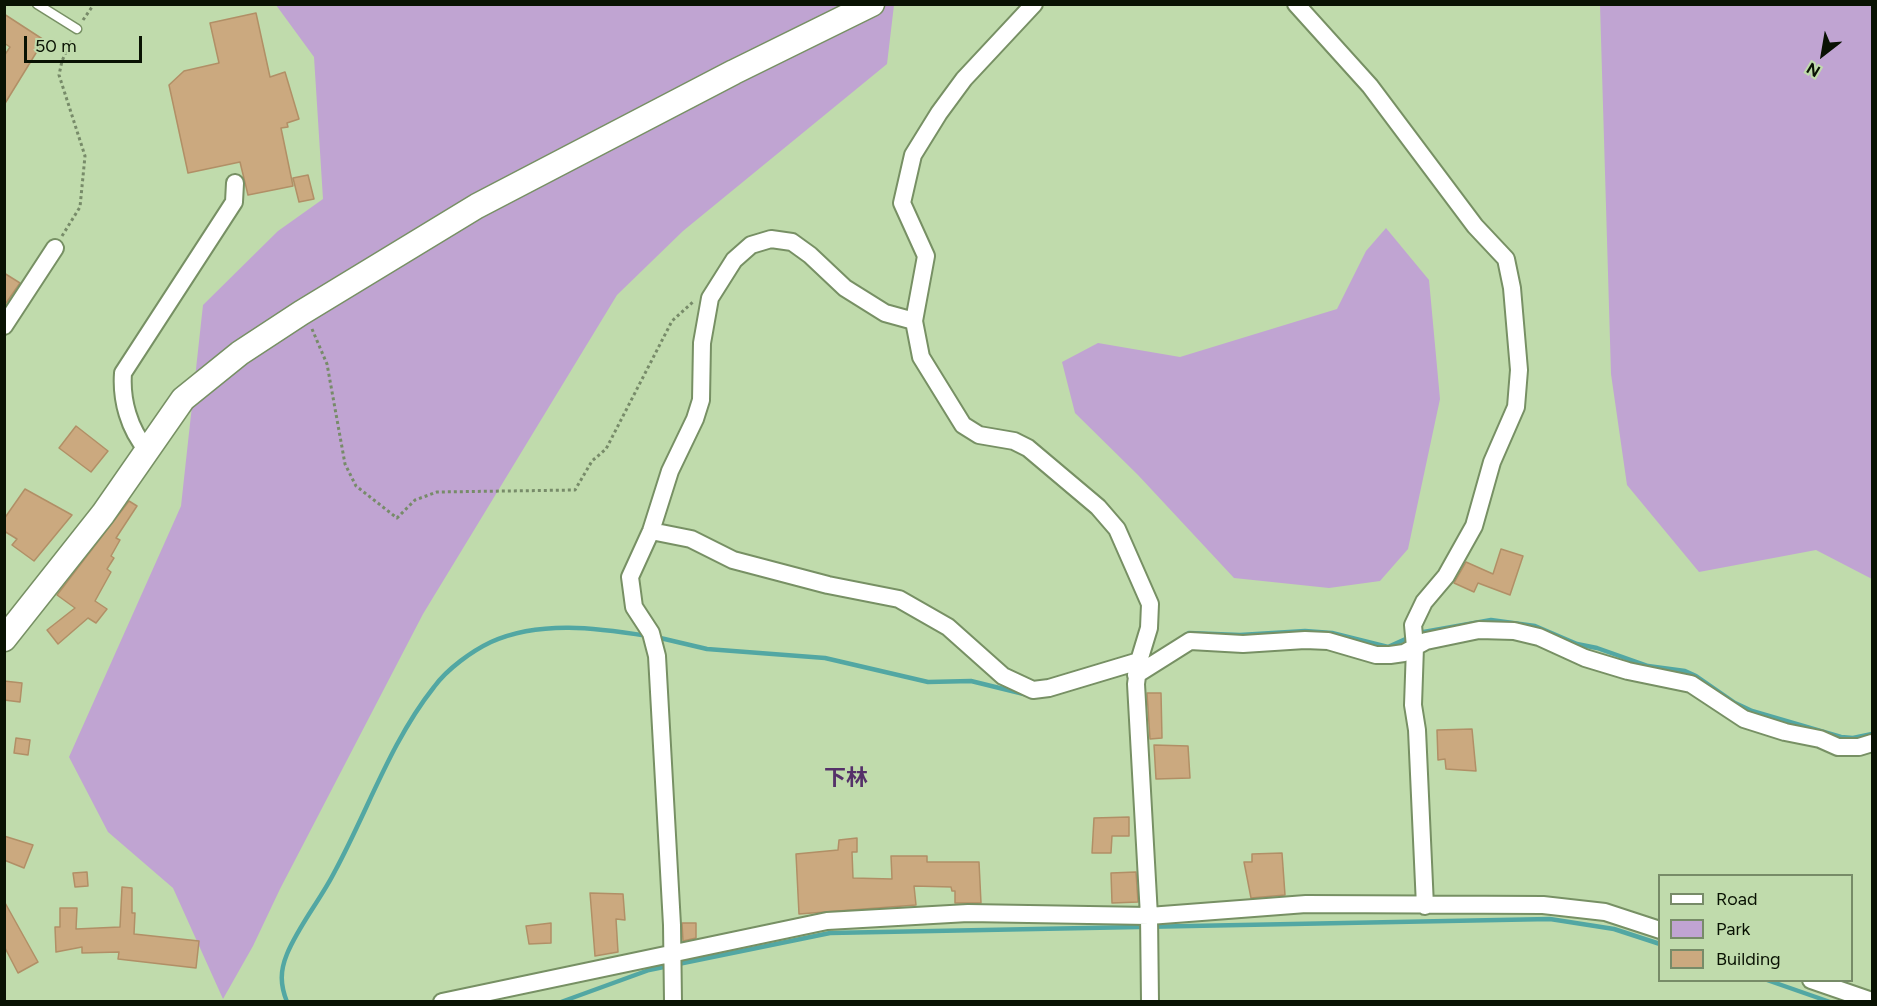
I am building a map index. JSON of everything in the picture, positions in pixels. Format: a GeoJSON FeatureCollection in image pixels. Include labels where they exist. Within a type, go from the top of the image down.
{"type":"FeatureCollection","features":[{"type":"Feature","properties":{"kind":"street"},"geometry":{"type":"LineString","coordinates":[[4,639],[103,514],[183,399],[202,381],[301,313],[487,201],[734,72],[872,4]]}},
{"type":"Feature","properties":{"kind":"street"},"geometry":{"type":"LineString","coordinates":[[1034,4],[964,79],[939,112],[914,155],[902,203],[926,256],[914,321],[921,357],[963,425],[979,435],[1014,441],[1028,448],[1098,507],[1117,529],[1150,604],[1149,628],[1137,668],[1149,924],[1150,1002]]}},
{"type":"Feature","properties":{"kind":"street"},"geometry":{"type":"LineString","coordinates":[[1296,4],[1370,87],[1475,226],[1506,259],[1512,288],[1519,370],[1516,407],[1492,462],[1474,526],[1446,576],[1424,602],[1414,639],[1413,705],[1417,730],[1425,906]]}},
{"type":"Feature","properties":{"kind":"street"},"geometry":{"type":"LineString","coordinates":[[147,450],[139,440],[122,395],[123,373],[234,201],[235,183]]}},
{"type":"Feature","properties":{"kind":"street"},"geometry":{"type":"LineString","coordinates":[[673,1002],[657,656],[652,637],[634,607],[630,578],[651,531],[670,471],[701,400],[702,343],[710,298],[734,260],[751,245],[771,238],[792,242],[810,255],[845,288],[885,313],[914,321]]}},
{"type":"Feature","properties":{"kind":"street"},"geometry":{"type":"LineString","coordinates":[[4,326],[55,248]]}},
{"type":"Feature","properties":{"kind":"street"},"geometry":{"type":"LineString","coordinates":[[651,531],[692,539],[733,560],[828,585],[899,599],[948,627],[1003,676],[1034,690],[1137,668],[1190,641],[1243,644],[1305,640],[1328,641],[1376,656],[1404,653],[1414,639]]}},
{"type":"Feature","properties":{"kind":"street"},"geometry":{"type":"LineString","coordinates":[[1414,639],[1426,641],[1479,630],[1514,631],[1539,637],[1585,658],[1628,671],[1691,684],[1744,719],[1785,732],[1820,739],[1838,747],[1859,747],[1872,742]]}},
{"type":"Feature","properties":{"kind":"street"},"geometry":{"type":"LineString","coordinates":[[442,1002],[672,962],[827,921],[968,914],[1149,924],[1306,904],[1543,905],[1605,912],[1658,930]]}},
{"type":"Feature","properties":{"kind":"street"},"geometry":{"type":"LineString","coordinates":[[1814,982],[1872,1001]]}},
{"type":"Feature","properties":{"kind":"lane"},"geometry":{"type":"LineString","coordinates":[[36,4],[77,29]]}},
{"type":"Feature","properties":{"kind":"path"},"geometry":{"type":"LineString","coordinates":[[55,248],[80,207],[85,156],[59,75],[62,60],[77,29],[94,4]]}},
{"type":"Feature","properties":{"kind":"path"},"geometry":{"type":"LineString","coordinates":[[301,313],[327,364],[345,464],[356,486],[397,518],[415,500],[437,492],[575,490],[592,461],[606,449],[672,321],[687,304],[699,298],[710,298]]}},
{"type":"Feature","properties":{"kind":"green space"},"geometry":{"type":"Polygon","coordinates":[[[276,5],[894,5],[887,64],[683,231],[617,295],[423,614],[280,889],[253,946],[223,999],[173,888],[108,832],[69,757],[181,506],[203,305],[278,231],[323,199],[314,57],[276,5]]]}},
{"type":"Feature","properties":{"kind":"green space"},"geometry":{"type":"Polygon","coordinates":[[[1600,5],[1872,5],[1872,579],[1816,550],[1699,572],[1627,485],[1611,374],[1600,5]]]}},
{"type":"Feature","properties":{"kind":"green space"},"geometry":{"type":"Polygon","coordinates":[[[1386,228],[1429,280],[1440,399],[1408,549],[1380,581],[1329,588],[1234,578],[1138,475],[1075,413],[1062,362],[1098,343],[1180,357],[1337,309],[1366,251],[1386,228]]]}},
{"type":"Feature","properties":{"kind":"building"},"geometry":{"type":"Polygon","coordinates":[[[256,13],[270,77],[285,72],[299,119],[287,123],[288,127],[281,128],[293,186],[248,195],[240,162],[188,173],[169,85],[184,71],[219,63],[210,23],[256,13]]]}},
{"type":"Feature","properties":{"kind":"building"},"geometry":{"type":"Polygon","coordinates":[[[4,14],[44,40],[4,105],[4,56],[10,47],[4,43],[4,14]]]}},
{"type":"Feature","properties":{"kind":"building"},"geometry":{"type":"Polygon","coordinates":[[[308,175],[314,199],[299,202],[293,178],[308,175]]]}},
{"type":"Feature","properties":{"kind":"building"},"geometry":{"type":"Polygon","coordinates":[[[4,273],[20,283],[4,306],[4,273]]]}},
{"type":"Feature","properties":{"kind":"building"},"geometry":{"type":"Polygon","coordinates":[[[76,426],[108,451],[91,472],[59,448],[76,426]]]}},
{"type":"Feature","properties":{"kind":"building"},"geometry":{"type":"Polygon","coordinates":[[[25,489],[72,515],[34,561],[12,545],[17,539],[4,531],[4,519],[25,489]]]}},
{"type":"Feature","properties":{"kind":"building"},"geometry":{"type":"Polygon","coordinates":[[[129,501],[137,506],[116,538],[120,540],[111,556],[114,558],[107,569],[111,572],[95,601],[107,609],[96,623],[88,618],[58,644],[47,630],[75,608],[57,595],[129,501]]]}},
{"type":"Feature","properties":{"kind":"building"},"geometry":{"type":"Polygon","coordinates":[[[1501,549],[1523,556],[1510,595],[1478,583],[1474,592],[1454,583],[1466,562],[1493,574],[1501,549]]]}},
{"type":"Feature","properties":{"kind":"building"},"geometry":{"type":"Polygon","coordinates":[[[4,681],[22,683],[20,702],[4,700],[4,681]]]}},
{"type":"Feature","properties":{"kind":"building"},"geometry":{"type":"Polygon","coordinates":[[[1147,693],[1161,693],[1162,738],[1150,739],[1147,693]]]}},
{"type":"Feature","properties":{"kind":"building"},"geometry":{"type":"Polygon","coordinates":[[[1472,729],[1476,771],[1446,769],[1445,759],[1438,760],[1437,730],[1472,729]]]}},
{"type":"Feature","properties":{"kind":"building"},"geometry":{"type":"Polygon","coordinates":[[[16,738],[30,740],[28,755],[14,753],[16,738]]]}},
{"type":"Feature","properties":{"kind":"building"},"geometry":{"type":"Polygon","coordinates":[[[1154,745],[1188,746],[1190,778],[1156,779],[1154,745]]]}},
{"type":"Feature","properties":{"kind":"building"},"geometry":{"type":"Polygon","coordinates":[[[1129,817],[1129,836],[1112,836],[1111,853],[1092,853],[1094,818],[1129,817]]]}},
{"type":"Feature","properties":{"kind":"building"},"geometry":{"type":"Polygon","coordinates":[[[4,836],[33,845],[24,868],[4,860],[4,836]]]}},
{"type":"Feature","properties":{"kind":"building"},"geometry":{"type":"Polygon","coordinates":[[[857,838],[857,852],[852,852],[853,878],[892,879],[891,856],[927,856],[927,862],[979,862],[981,903],[955,903],[955,891],[952,891],[951,887],[914,886],[916,905],[799,914],[796,854],[838,850],[839,840],[857,838]]]}},
{"type":"Feature","properties":{"kind":"building"},"geometry":{"type":"Polygon","coordinates":[[[1282,853],[1285,895],[1251,898],[1244,862],[1252,862],[1252,854],[1282,853]]]}},
{"type":"Feature","properties":{"kind":"building"},"geometry":{"type":"Polygon","coordinates":[[[87,872],[88,886],[75,887],[73,873],[87,872]]]}},
{"type":"Feature","properties":{"kind":"building"},"geometry":{"type":"Polygon","coordinates":[[[1136,872],[1138,902],[1112,903],[1111,873],[1136,872]]]}},
{"type":"Feature","properties":{"kind":"building"},"geometry":{"type":"Polygon","coordinates":[[[122,887],[132,888],[132,913],[135,913],[134,934],[199,941],[196,968],[118,959],[119,952],[82,953],[82,947],[56,952],[55,927],[60,927],[60,908],[77,908],[76,929],[120,927],[122,887]]]}},
{"type":"Feature","properties":{"kind":"building"},"geometry":{"type":"Polygon","coordinates":[[[590,893],[623,894],[625,920],[616,919],[618,952],[595,956],[590,893]]]}},
{"type":"Feature","properties":{"kind":"building"},"geometry":{"type":"Polygon","coordinates":[[[4,901],[38,962],[18,973],[4,946],[4,901]]]}},
{"type":"Feature","properties":{"kind":"building"},"geometry":{"type":"Polygon","coordinates":[[[551,923],[551,943],[529,944],[526,926],[551,923]]]}},
{"type":"Feature","properties":{"kind":"building"},"geometry":{"type":"Polygon","coordinates":[[[682,923],[696,923],[696,938],[683,941],[682,923]]]}},
{"type":"Feature","properties":{"kind":"waterway"},"geometry":{"type":"LineString","coordinates":[[1418,633],[1491,620],[1535,626],[1577,644],[1597,648],[1648,666],[1685,671],[1735,703],[1752,711],[1841,737],[1853,738],[1872,734]]}},
{"type":"Feature","properties":{"kind":"waterway"},"geometry":{"type":"LineString","coordinates":[[287,1002],[283,989],[282,972],[292,943],[335,871],[405,730],[434,687],[446,674],[468,655],[491,642],[529,631],[569,628],[609,630],[648,636]]}},
{"type":"Feature","properties":{"kind":"waterway"},"geometry":{"type":"LineString","coordinates":[[1184,636],[1189,633],[1240,635],[1305,631],[1332,633],[1388,647],[1410,637]]}},
{"type":"Feature","properties":{"kind":"waterway"},"geometry":{"type":"LineString","coordinates":[[656,637],[707,649],[825,658],[928,682],[971,681],[1032,696]]}},
{"type":"Feature","properties":{"kind":"waterway"},"geometry":{"type":"LineString","coordinates":[[561,1002],[649,970],[830,933],[1550,919],[1614,929],[1658,943]]}},
{"type":"Feature","properties":{"kind":"waterway"},"geometry":{"type":"LineString","coordinates":[[1773,982],[1830,1002]]}},
{"type":"Feature","properties":{"kind":"district","name":"下林"},"geometry":{"type":"Point","coordinates":[846,779]}}]}
